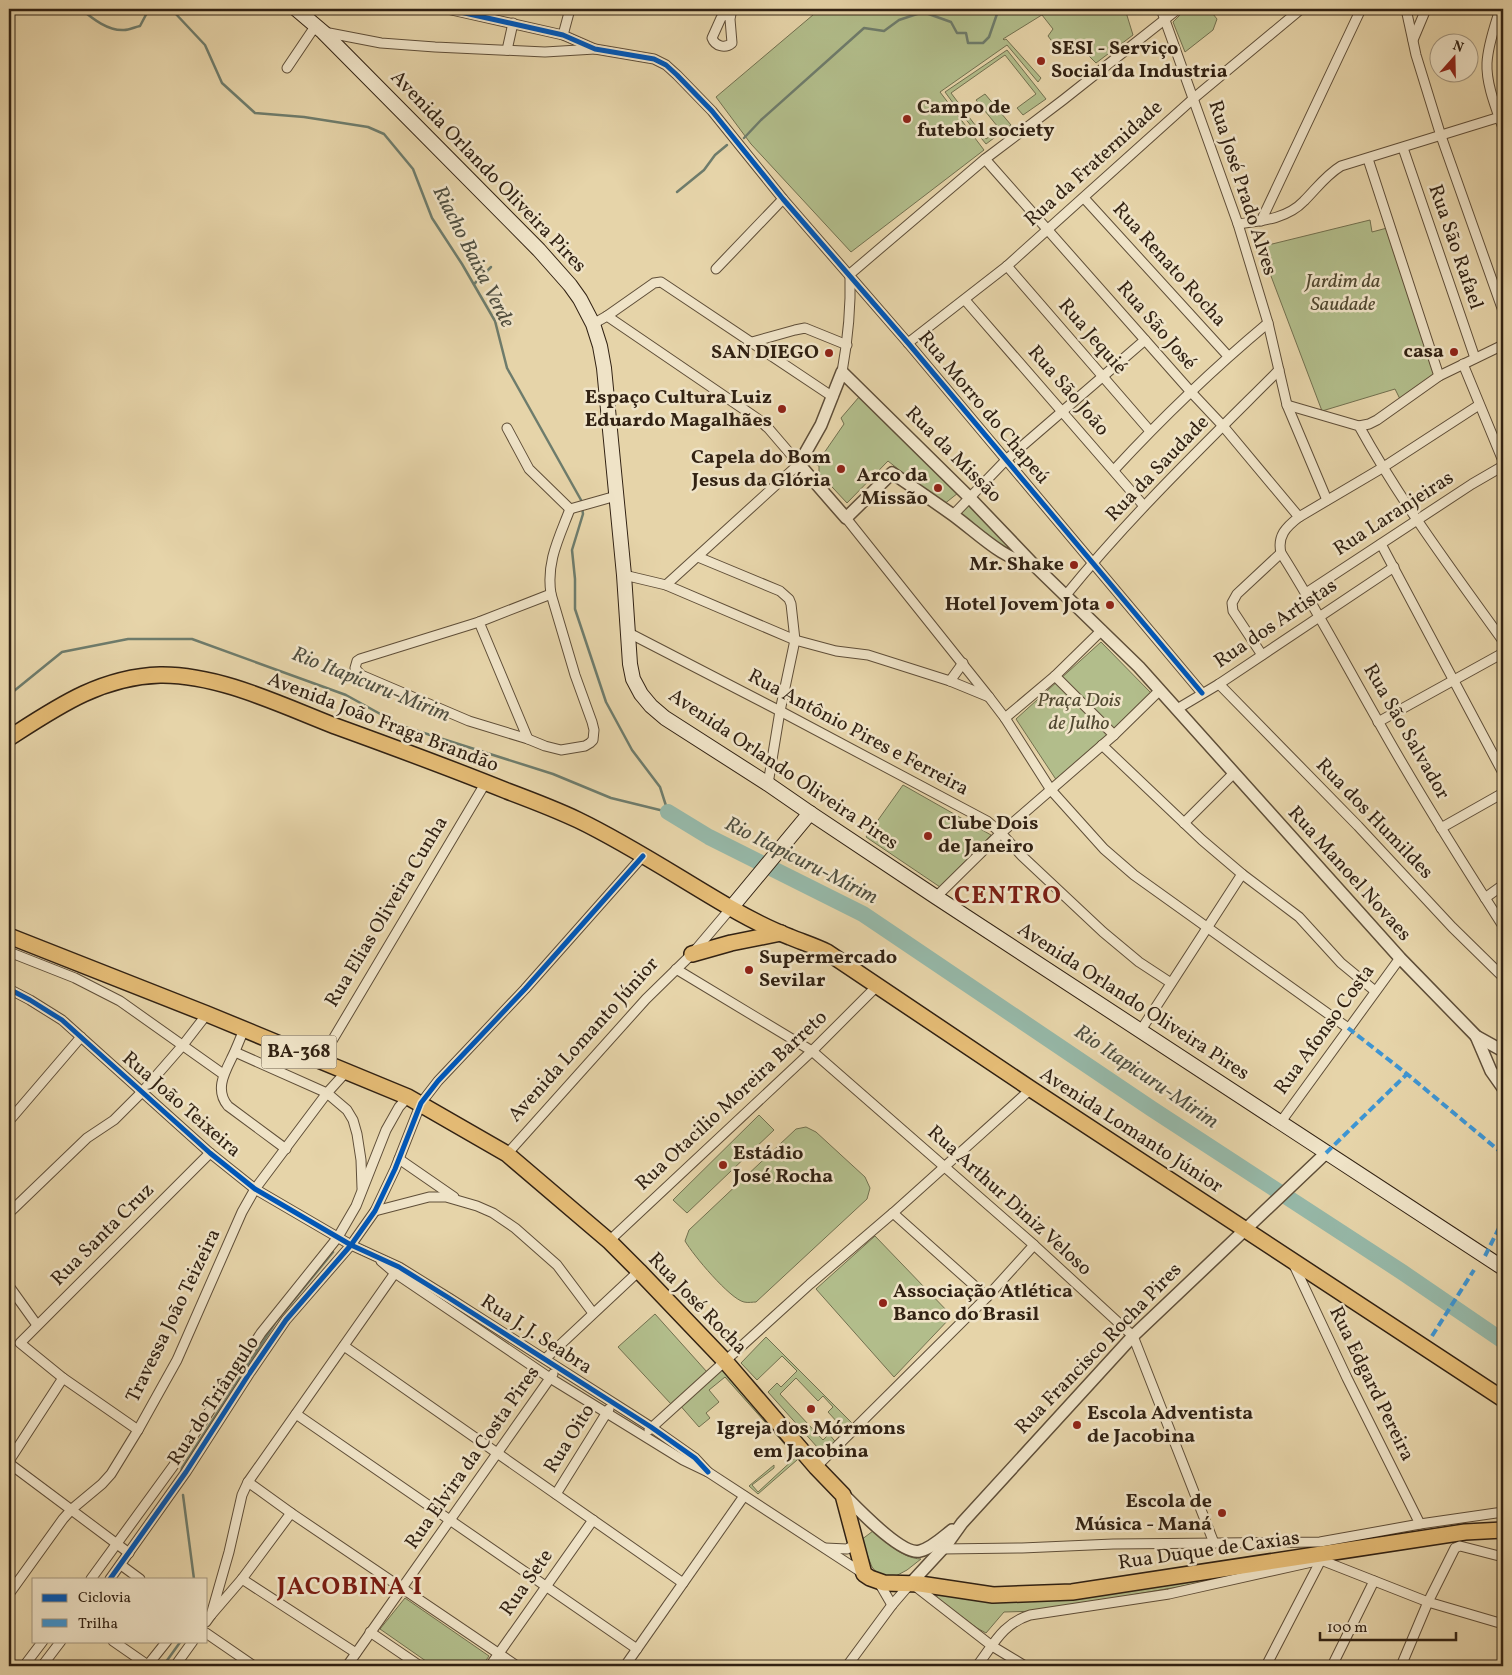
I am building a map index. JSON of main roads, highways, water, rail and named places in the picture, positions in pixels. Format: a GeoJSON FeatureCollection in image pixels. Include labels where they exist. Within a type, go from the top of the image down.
{"type":"FeatureCollection","features":[{"type":"Feature","properties":{"kind":"main road","name":"Avenida Orlando Oliveira Pires"},"geometry":{"type":"LineString","coordinates":[[296,9],[319,28],[539,250],[570,284],[593,324],[604,368],[624,575],[630,664],[633,679],[641,694],[651,706],[665,718],[768,784],[810,814],[1280,1123],[1321,1158],[1503,1268]]}},
{"type":"Feature","properties":{"kind":"main road","name":"Avenida João Fraga Brandão"},"geometry":{"type":"LineString","coordinates":[[9,738],[72,698],[97,687],[138,677],[181,676],[210,680],[486,782],[579,821],[735,903]]}},
{"type":"Feature","properties":{"kind":"main road"},"geometry":{"type":"LineString","coordinates":[[735,903],[810,814]]}},
{"type":"Feature","properties":{"kind":"main road","name":"Avenida Lomanto Júnior"},"geometry":{"type":"LineString","coordinates":[[735,903],[781,933],[827,952],[1031,1089],[1249,1225],[1291,1260],[1503,1399]]}},
{"type":"Feature","properties":{"kind":"main road"},"geometry":{"type":"LineString","coordinates":[[692,954],[731,943],[781,933]]}},
{"type":"Feature","properties":{"kind":"main road","name":"Rua José Rocha"},"geometry":{"type":"LineString","coordinates":[[9,936],[108,974],[415,1100],[507,1154],[608,1241],[638,1271],[724,1361],[816,1467],[843,1495],[864,1574],[878,1581]]}},
{"type":"Feature","properties":{"kind":"main road","name":"Rua Duque de Caxias"},"geometry":{"type":"LineString","coordinates":[[878,1581],[890,1584],[915,1584],[993,1595],[1062,1592],[1148,1581],[1322,1552],[1465,1532],[1503,1530]]}},
{"type":"Feature","properties":{"kind":"waterway","name":"Riacho Baixa Verde"},"geometry":{"type":"LineString","coordinates":[[81,9],[96,20],[112,29],[118,30],[128,30],[140,26],[149,9]]}},
{"type":"Feature","properties":{"kind":"waterway","name":"Riacho Baixa Verde"},"geometry":{"type":"LineString","coordinates":[[165,9],[174,12],[205,45],[222,83],[255,113],[304,117],[368,127],[384,134],[413,169],[432,218],[462,264],[495,321],[507,368],[581,500],[583,514],[572,550],[575,579],[575,609],[606,702],[632,750],[660,787],[668,812]]}},
{"type":"Feature","properties":{"kind":"waterway"},"geometry":{"type":"LineString","coordinates":[[744,138],[761,120],[864,28],[884,31],[899,20],[923,12],[951,22],[957,33],[966,33],[968,43],[983,43],[989,37],[998,11],[1006,9]]}},
{"type":"Feature","properties":{"kind":"waterway"},"geometry":{"type":"LineString","coordinates":[[677,192],[704,170],[715,155],[727,145]]}},
{"type":"Feature","properties":{"kind":"waterway"},"geometry":{"type":"LineString","coordinates":[[474,284],[491,267]]}},
{"type":"Feature","properties":{"kind":"waterway","name":"Rio Itapicuru-Mirim"},"geometry":{"type":"LineString","coordinates":[[9,695],[62,652],[128,639],[192,639],[346,695],[402,726],[553,774],[611,798],[668,812]]}},
{"type":"Feature","properties":{"kind":"waterway","name":"Rio Itapicuru-Mirim"},"geometry":{"type":"LineString","coordinates":[[668,812],[709,837],[863,914],[1152,1109],[1402,1272],[1503,1341]]}},
{"type":"Feature","properties":{"kind":"waterway"},"geometry":{"type":"LineString","coordinates":[[181,1473],[182,1468],[275,1323],[333,1252]]}},
{"type":"Feature","properties":{"kind":"waterway"},"geometry":{"type":"LineString","coordinates":[[183,1495],[194,1578]]}},
{"type":"Feature","properties":{"kind":"waterway"},"geometry":{"type":"LineString","coordinates":[[163,1666],[180,1642]]}},
{"type":"Feature","properties":{"kind":"place","name":"SESI - Serviço Social da Industria"},"geometry":{"type":"Point","coordinates":[1041,61]}},
{"type":"Feature","properties":{"kind":"place","name":"Campo de futebol society"},"geometry":{"type":"Point","coordinates":[907,119]}},
{"type":"Feature","properties":{"kind":"place","name":"casa"},"geometry":{"type":"Point","coordinates":[1454,352]}},
{"type":"Feature","properties":{"kind":"place","name":"SAN DIEGO"},"geometry":{"type":"Point","coordinates":[829,353]}},
{"type":"Feature","properties":{"kind":"place","name":"Espaço Cultura Luiz Eduardo Magalhães"},"geometry":{"type":"Point","coordinates":[782,409]}},
{"type":"Feature","properties":{"kind":"place","name":"Capela do Bom Jesus da Glória"},"geometry":{"type":"Point","coordinates":[841,469]}},
{"type":"Feature","properties":{"kind":"place","name":"Arco da Missão"},"geometry":{"type":"Point","coordinates":[938,488]}},
{"type":"Feature","properties":{"kind":"place","name":"Mr. Shake"},"geometry":{"type":"Point","coordinates":[1074,565]}},
{"type":"Feature","properties":{"kind":"place","name":"Hotel Jovem Jota"},"geometry":{"type":"Point","coordinates":[1110,605]}},
{"type":"Feature","properties":{"kind":"place","name":"Clube Dois de Janeiro"},"geometry":{"type":"Point","coordinates":[928,836]}},
{"type":"Feature","properties":{"kind":"place","name":"Supermercado Sevilar"},"geometry":{"type":"Point","coordinates":[749,970]}},
{"type":"Feature","properties":{"kind":"place","name":"Estádio José Rocha"},"geometry":{"type":"Point","coordinates":[723,1165]}},
{"type":"Feature","properties":{"kind":"place","name":"Associação Atlética Banco do Brasil"},"geometry":{"type":"Point","coordinates":[883,1303]}},
{"type":"Feature","properties":{"kind":"place","name":"Igreja dos Mórmons em Jacobina"},"geometry":{"type":"Point","coordinates":[811,1409]}},
{"type":"Feature","properties":{"kind":"place","name":"Escola Adventista de Jacobina"},"geometry":{"type":"Point","coordinates":[1077,1425]}},
{"type":"Feature","properties":{"kind":"place","name":"Escola de Música - Maná"},"geometry":{"type":"Point","coordinates":[1222,1513]}},
{"type":"Feature","properties":{"kind":"district","name":"CENTRO"},"geometry":{"type":"Point","coordinates":[1008,896]}},
{"type":"Feature","properties":{"kind":"district","name":"JACOBINA I"},"geometry":{"type":"Point","coordinates":[350,1587]}},
{"type":"Feature","properties":{"kind":"park label","name":"Jardim da Saudade"},"geometry":{"type":"Point","coordinates":[1343,294]}},
{"type":"Feature","properties":{"kind":"park label","name":"Praça Dois de Julho"},"geometry":{"type":"Point","coordinates":[1079,712]}}]}
